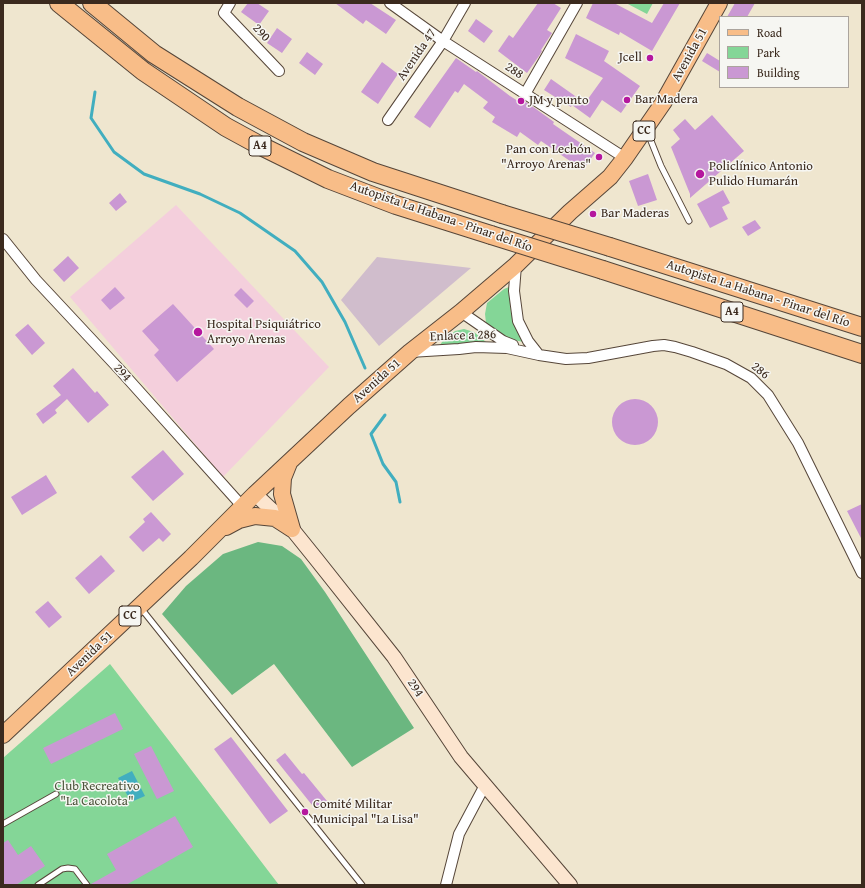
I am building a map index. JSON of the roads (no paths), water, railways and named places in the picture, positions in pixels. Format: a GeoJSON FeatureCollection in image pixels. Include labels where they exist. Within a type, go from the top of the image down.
{"type":"FeatureCollection","features":[{"type":"Feature","properties":{"kind":"highway","name":"Autopista La Habana - Pinar del Río"},"geometry":{"type":"LineString","coordinates":[[59,3],[143,71],[226,127],[328,179],[396,205],[607,271],[862,354]]}},
{"type":"Feature","properties":{"kind":"highway","name":"Autopista La Habana - Pinar del Río"},"geometry":{"type":"LineString","coordinates":[[92,3],[154,54],[238,107],[303,142],[373,172],[862,327]]}},
{"type":"Feature","properties":{"kind":"highway"},"geometry":{"type":"LineString","coordinates":[[607,271],[613,248]]}},
{"type":"Feature","properties":{"kind":"main road","name":"Avenida 51"},"geometry":{"type":"LineString","coordinates":[[3,735],[140,606],[289,462],[410,352],[516,264],[587,196],[610,177],[663,103],[719,3]]}},
{"type":"Feature","properties":{"kind":"main road"},"geometry":{"type":"LineString","coordinates":[[289,462],[283,478],[282,494],[292,529]]}},
{"type":"Feature","properties":{"kind":"main road","name":"294"},"geometry":{"type":"LineString","coordinates":[[255,494],[292,529],[394,657],[461,757],[570,885]]}},
{"type":"Feature","properties":{"kind":"main road"},"geometry":{"type":"LineString","coordinates":[[216,533],[239,520],[255,516],[275,518],[292,529]]}},
{"type":"Feature","properties":{"kind":"street","name":"290"},"geometry":{"type":"LineString","coordinates":[[230,3],[224,13],[279,71]]}},
{"type":"Feature","properties":{"kind":"street","name":"288"},"geometry":{"type":"LineString","coordinates":[[390,3],[443,41],[625,158]]}},
{"type":"Feature","properties":{"kind":"street","name":"Avenida 47"},"geometry":{"type":"LineString","coordinates":[[388,120],[443,41],[464,3]]}},
{"type":"Feature","properties":{"kind":"street"},"geometry":{"type":"LineString","coordinates":[[525,94],[577,3]]}},
{"type":"Feature","properties":{"kind":"street","name":"294"},"geometry":{"type":"LineString","coordinates":[[3,240],[36,280],[120,370],[242,506]]}},
{"type":"Feature","properties":{"kind":"street"},"geometry":{"type":"LineString","coordinates":[[516,264],[514,291],[518,321],[528,341],[539,355]]}},
{"type":"Feature","properties":{"kind":"street","name":"Enlace a 286"},"geometry":{"type":"LineString","coordinates":[[460,312],[502,341],[539,355]]}},
{"type":"Feature","properties":{"kind":"street","name":"286"},"geometry":{"type":"LineString","coordinates":[[539,355],[566,359],[588,358],[664,345],[692,352],[726,364],[752,378],[768,396],[798,443],[862,572]]}},
{"type":"Feature","properties":{"kind":"street","name":"Enlace a 286"},"geometry":{"type":"LineString","coordinates":[[410,352],[488,347],[507,348],[539,355]]}},
{"type":"Feature","properties":{"kind":"street"},"geometry":{"type":"LineString","coordinates":[[446,885],[459,834],[485,785]]}},
{"type":"Feature","properties":{"kind":"lane"},"geometry":{"type":"LineString","coordinates":[[646,128],[661,166],[689,221]]}},
{"type":"Feature","properties":{"kind":"lane"},"geometry":{"type":"LineString","coordinates":[[140,606],[362,885]]}},
{"type":"Feature","properties":{"kind":"lane"},"geometry":{"type":"LineString","coordinates":[[3,824],[56,794]]}},
{"type":"Feature","properties":{"kind":"lane"},"geometry":{"type":"LineString","coordinates":[[38,885],[62,869],[68,868],[75,869],[87,885]]}},
{"type":"Feature","properties":{"kind":"water"},"geometry":{"type":"Polygon","coordinates":[[[132,771],[145,796],[131,802],[118,778],[132,771]]]}},
{"type":"Feature","properties":{"kind":"waterway"},"geometry":{"type":"LineString","coordinates":[[95,92],[91,118],[114,152],[144,174],[200,194],[240,213],[295,251],[322,282],[345,322],[365,368]]}},
{"type":"Feature","properties":{"kind":"waterway"},"geometry":{"type":"LineString","coordinates":[[385,415],[371,434],[383,464],[396,482],[400,502]]}},
{"type":"Feature","properties":{"kind":"place","name":"Jcell"},"geometry":{"type":"Point","coordinates":[650,58]}},
{"type":"Feature","properties":{"kind":"place","name":"Bar Madera"},"geometry":{"type":"Point","coordinates":[627,100]}},
{"type":"Feature","properties":{"kind":"place","name":"JM y punto"},"geometry":{"type":"Point","coordinates":[521,101]}},
{"type":"Feature","properties":{"kind":"place","name":"Pan con Lechón \"Arroyo Arenas\""},"geometry":{"type":"Point","coordinates":[599,157]}},
{"type":"Feature","properties":{"kind":"place","name":"Policlínico Antonio Pulido Humarán"},"geometry":{"type":"Point","coordinates":[700,174]}},
{"type":"Feature","properties":{"kind":"place","name":"Bar Maderas"},"geometry":{"type":"Point","coordinates":[593,214]}},
{"type":"Feature","properties":{"kind":"place","name":"Hospital Psiquiátrico Arroyo Arenas"},"geometry":{"type":"Point","coordinates":[198,332]}},
{"type":"Feature","properties":{"kind":"place","name":"Comité Militar Municipal \"La Lisa\""},"geometry":{"type":"Point","coordinates":[305,812]}},
{"type":"Feature","properties":{"kind":"park label","name":"Club Recreativo \"La Cacolota\""},"geometry":{"type":"Point","coordinates":[97,794]}}]}
